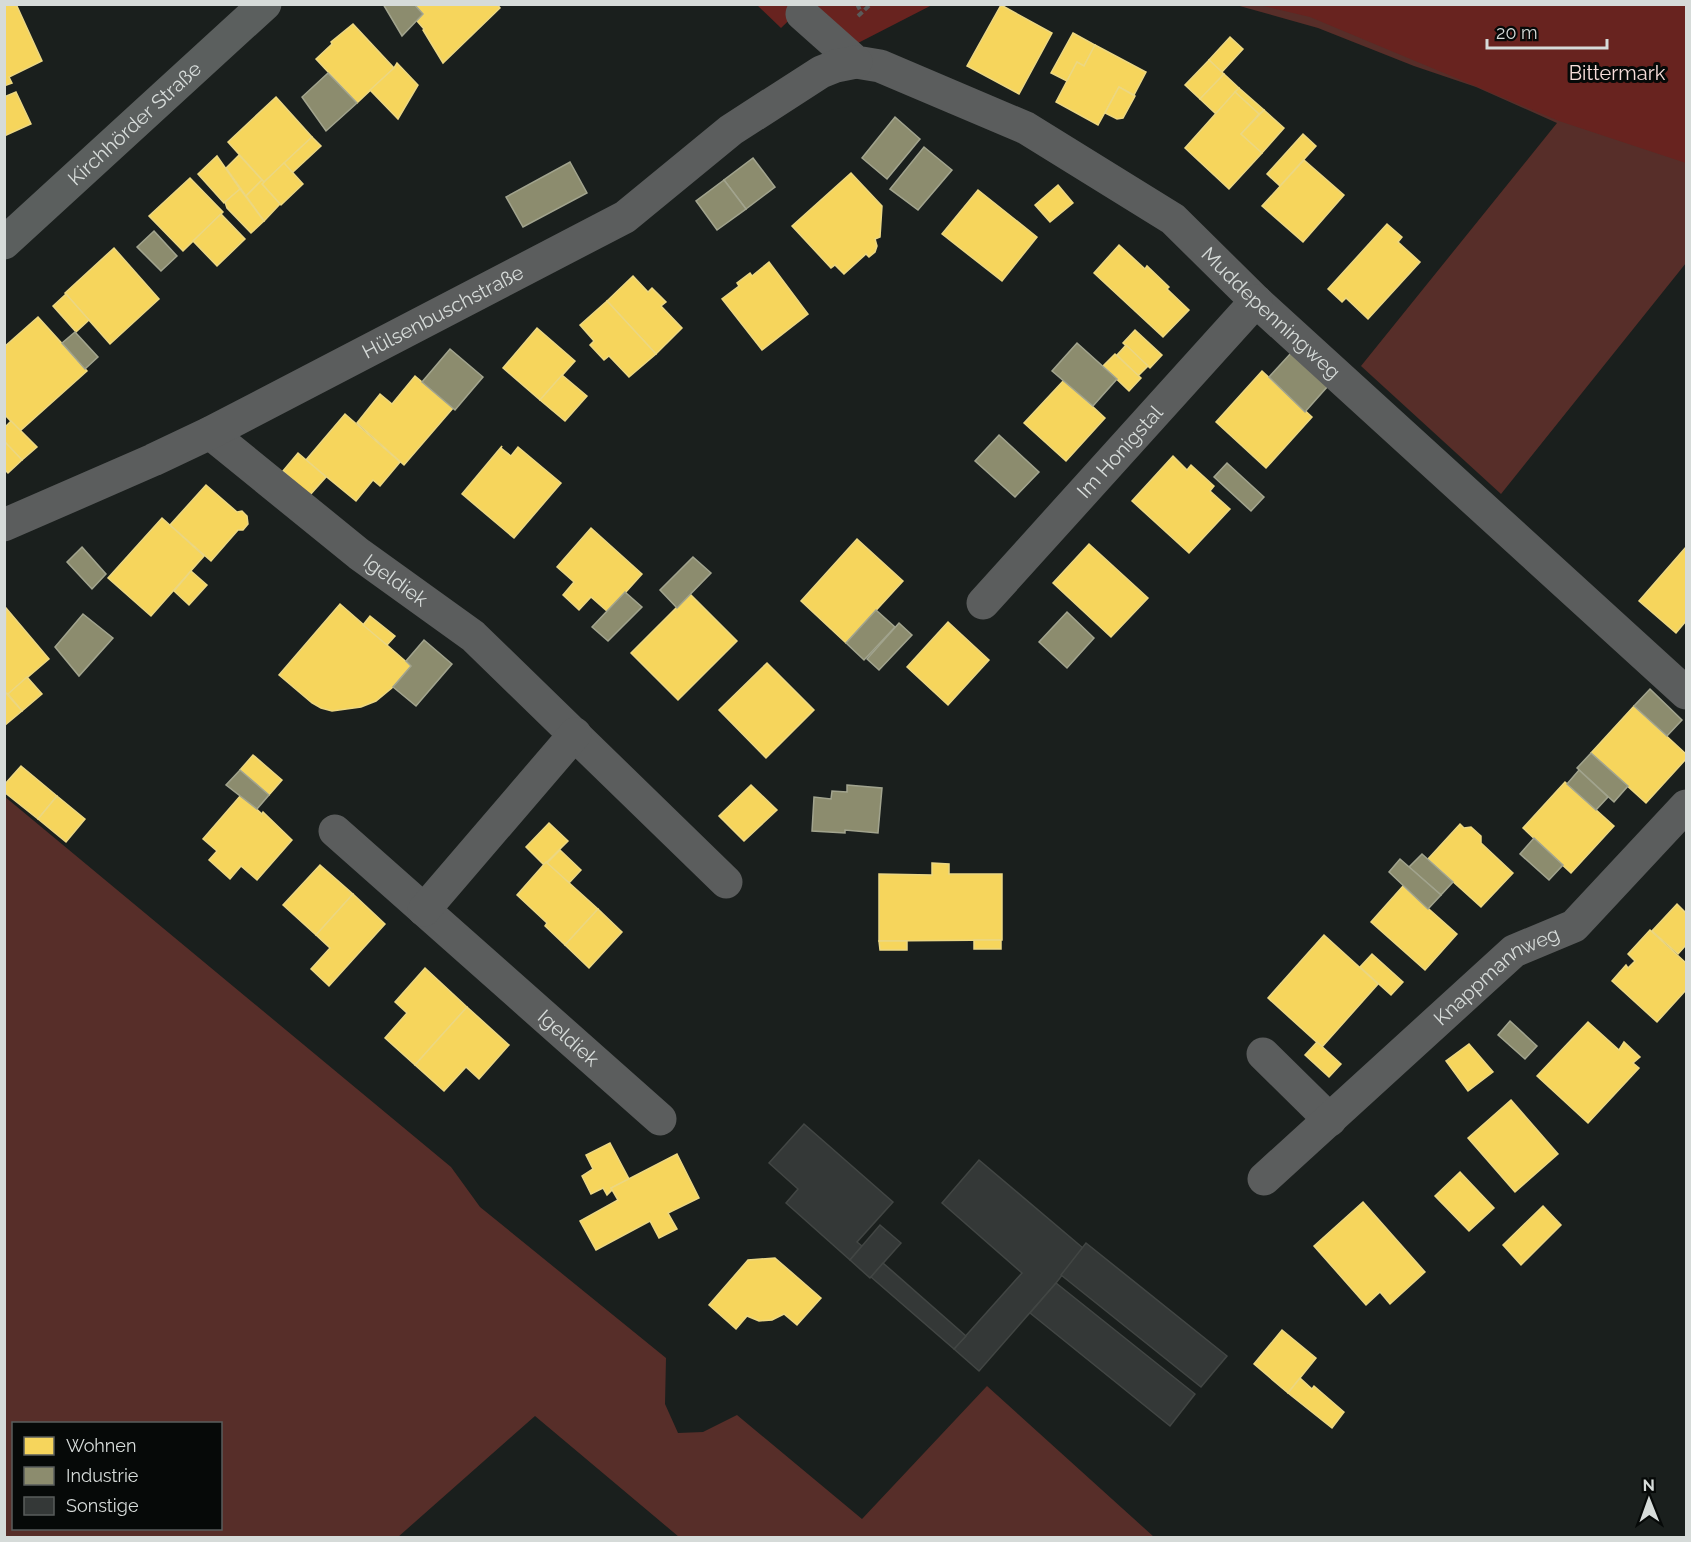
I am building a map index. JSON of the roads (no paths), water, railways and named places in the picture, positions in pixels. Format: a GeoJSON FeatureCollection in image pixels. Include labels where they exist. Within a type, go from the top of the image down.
{"type":"FeatureCollection","features":[{"type":"Feature","properties":{"kind":"main road","name":"Kirchhörder Straße"},"geometry":{"type":"LineString","coordinates":[[4,243],[265,4]]}},
{"type":"Feature","properties":{"kind":"street","name":"Muddepenningweg"},"geometry":{"type":"LineString","coordinates":[[802,14],[856,62],[880,66],[1026,128],[1173,219],[1257,301],[1686,693]]}},
{"type":"Feature","properties":{"kind":"street","name":"Hülsenbuschstraße"},"geometry":{"type":"LineString","coordinates":[[4,525],[210,433],[625,217],[732,130],[821,72],[856,62]]}},
{"type":"Feature","properties":{"kind":"street","name":"Im Honigstal"},"geometry":{"type":"LineString","coordinates":[[983,603],[1257,301]]}},
{"type":"Feature","properties":{"kind":"street","name":"Igeldiek"},"geometry":{"type":"LineString","coordinates":[[210,433],[359,554],[473,636],[726,882]]}},
{"type":"Feature","properties":{"kind":"street"},"geometry":{"type":"LineString","coordinates":[[424,910],[575,734]]}},
{"type":"Feature","properties":{"kind":"street","name":"Knappmannweg"},"geometry":{"type":"LineString","coordinates":[[1264,1179],[1514,951],[1574,926],[1686,806]]}},
{"type":"Feature","properties":{"kind":"street","name":"Igeldiek"},"geometry":{"type":"LineString","coordinates":[[335,831],[660,1119]]}},
{"type":"Feature","properties":{"kind":"street"},"geometry":{"type":"LineString","coordinates":[[1263,1054],[1329,1120]]}},
{"type":"Feature","properties":{"kind":"park label","name":"Bittermark"},"geometry":{"type":"Point","coordinates":[1617,73]}}]}
